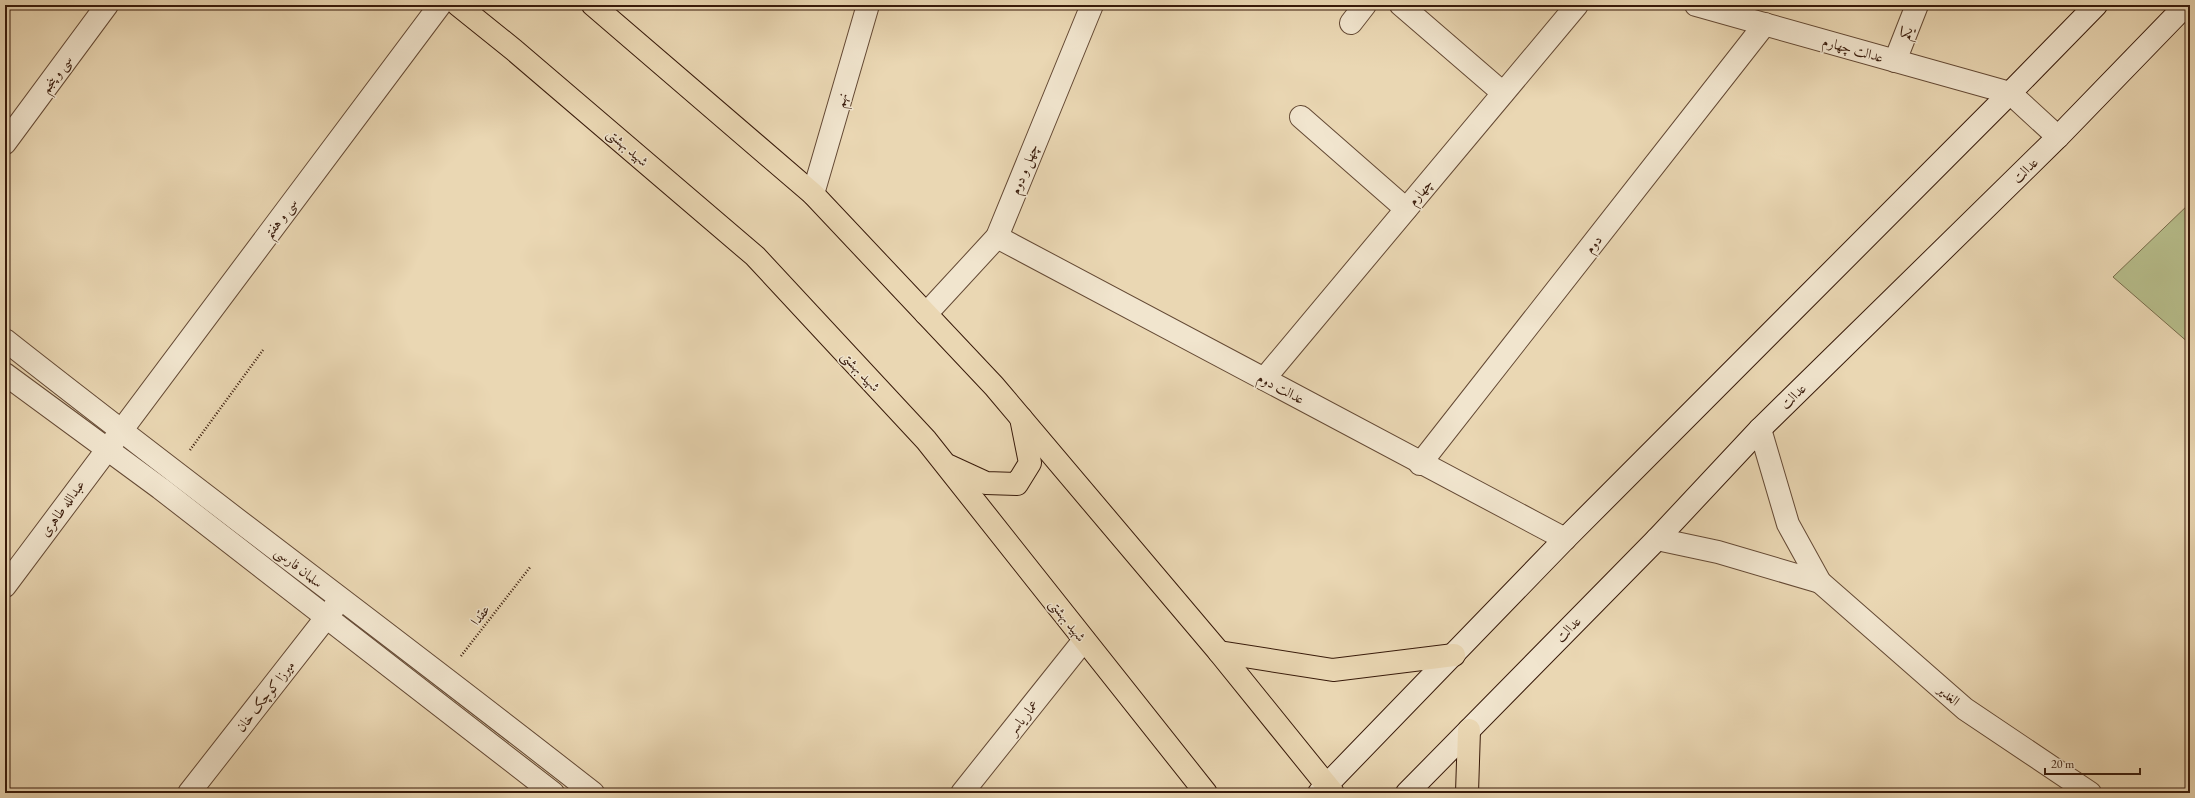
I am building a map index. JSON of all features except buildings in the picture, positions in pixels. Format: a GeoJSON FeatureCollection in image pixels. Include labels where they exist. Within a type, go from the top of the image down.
{"type":"FeatureCollection","features":[{"type":"Feature","properties":{"kind":"main road","name":"شهید بهشتی"},"geometry":{"type":"LineString","coordinates":[[458,5],[514,50],[755,256],[926,440],[1203,791]]}},
{"type":"Feature","properties":{"kind":"main road"},"geometry":{"type":"LineString","coordinates":[[593,5],[813,194],[994,386],[1219,652],[1326,790]]}},
{"type":"Feature","properties":{"kind":"main road"},"geometry":{"type":"LineString","coordinates":[[944,463],[986,483],[1017,484],[1030,463],[1020,417]]}},
{"type":"Feature","properties":{"kind":"main road"},"geometry":{"type":"LineString","coordinates":[[1219,652],[1334,670],[1454,655]]}},
{"type":"Feature","properties":{"kind":"main road"},"geometry":{"type":"LineString","coordinates":[[1467,793],[1469,730]]}},
{"type":"Feature","properties":{"kind":"street","name":"سی و پنجم"},"geometry":{"type":"LineString","coordinates":[[5,143],[107,5]]}},
{"type":"Feature","properties":{"kind":"street","name":"سی و هفتم"},"geometry":{"type":"LineString","coordinates":[[120,431],[440,5]]}},
{"type":"Feature","properties":{"kind":"street","name":"نهم"},"geometry":{"type":"LineString","coordinates":[[813,194],[868,5]]}},
{"type":"Feature","properties":{"kind":"street","name":"چهل و دوم"},"geometry":{"type":"LineString","coordinates":[[926,314],[996,237],[1092,5]]}},
{"type":"Feature","properties":{"kind":"street"},"geometry":{"type":"LineString","coordinates":[[1351,23],[1365,5]]}},
{"type":"Feature","properties":{"kind":"street"},"geometry":{"type":"LineString","coordinates":[[1401,5],[1503,93]]}},
{"type":"Feature","properties":{"kind":"street","name":"چهارم"},"geometry":{"type":"LineString","coordinates":[[1264,379],[1577,5]]}},
{"type":"Feature","properties":{"kind":"street","name":"عدالت چهارم"},"geometry":{"type":"LineString","coordinates":[[1696,5],[2010,93]]}},
{"type":"Feature","properties":{"kind":"street","name":"یکم"},"geometry":{"type":"LineString","coordinates":[[1894,60],[1917,5]]}},
{"type":"Feature","properties":{"kind":"street"},"geometry":{"type":"LineString","coordinates":[[1326,790],[1565,539],[2096,5]]}},
{"type":"Feature","properties":{"kind":"street","name":"عدالت"},"geometry":{"type":"LineString","coordinates":[[1407,793],[1657,539],[1760,429],[2058,137],[2186,5]]}},
{"type":"Feature","properties":{"kind":"street","name":"دوم"},"geometry":{"type":"LineString","coordinates":[[1420,464],[1765,24]]}},
{"type":"Feature","properties":{"kind":"street"},"geometry":{"type":"LineString","coordinates":[[2010,93],[2058,137]]}},
{"type":"Feature","properties":{"kind":"street"},"geometry":{"type":"LineString","coordinates":[[1301,117],[1406,209]]}},
{"type":"Feature","properties":{"kind":"street","name":"عدالت دوم"},"geometry":{"type":"LineString","coordinates":[[996,237],[1264,379],[1420,464],[1565,539]]}},
{"type":"Feature","properties":{"kind":"street","name":"سلمان فارسی"},"geometry":{"type":"LineString","coordinates":[[5,340],[120,431],[445,677],[593,793]]}},
{"type":"Feature","properties":{"kind":"street","name":"سلمان فارسی"},"geometry":{"type":"LineString","coordinates":[[5,374],[166,493],[553,793]]}},
{"type":"Feature","properties":{"kind":"street"},"geometry":{"type":"LineString","coordinates":[[1760,429],[1788,524],[1820,582]]}},
{"type":"Feature","properties":{"kind":"street","name":"عبدالله طاهری"},"geometry":{"type":"LineString","coordinates":[[5,586],[120,431]]}},
{"type":"Feature","properties":{"kind":"street"},"geometry":{"type":"LineString","coordinates":[[1657,539],[1718,552],[1820,582]]}},
{"type":"Feature","properties":{"kind":"street","name":"الغدیر"},"geometry":{"type":"LineString","coordinates":[[1820,582],[1965,709],[2090,793]]}},
{"type":"Feature","properties":{"kind":"street","name":"میرزا کوچک خان"},"geometry":{"type":"LineString","coordinates":[[189,793],[340,599]]}},
{"type":"Feature","properties":{"kind":"street","name":"عمار یاسر"},"geometry":{"type":"LineString","coordinates":[[962,793],[1084,640]]}},
{"type":"Feature","properties":{"kind":"path"},"geometry":{"type":"LineString","coordinates":[[174,471],[263,350]]}},
{"type":"Feature","properties":{"kind":"path","name":"عقدا"},"geometry":{"type":"LineString","coordinates":[[445,677],[531,566]]}},
{"type":"Feature","properties":{"kind":"green space"},"geometry":{"type":"Polygon","coordinates":[[[2190,203],[2190,344],[2113,277],[2190,203]]]}}]}
